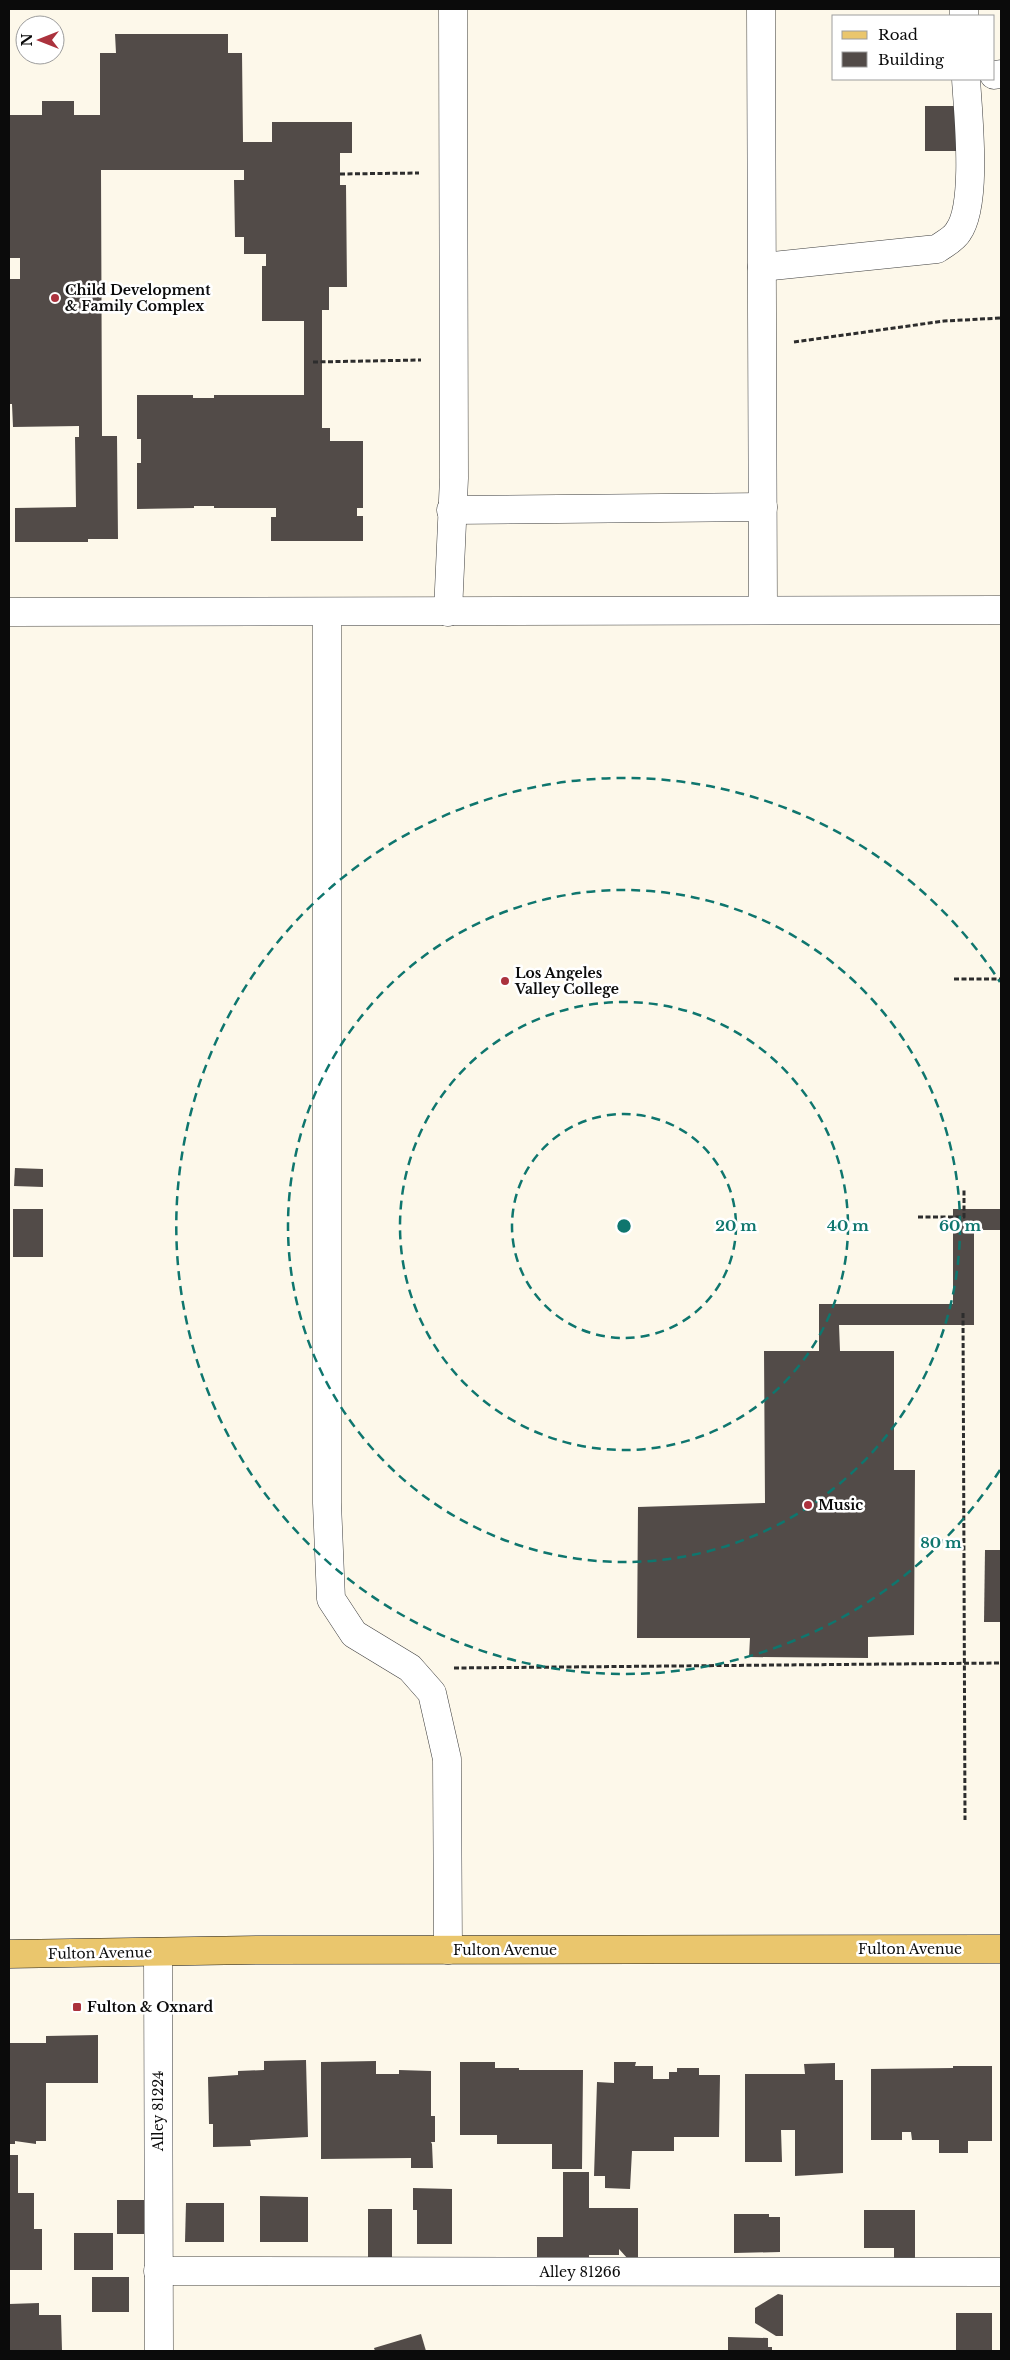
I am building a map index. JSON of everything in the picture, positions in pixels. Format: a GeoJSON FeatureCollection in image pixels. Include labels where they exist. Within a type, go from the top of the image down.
{"type":"FeatureCollection","features":[{"type":"Feature","properties":{"kind":"main road","name":"Fulton Avenue"},"geometry":{"type":"LineString","coordinates":[[9,1954],[448,1950],[1001,1949]]}},
{"type":"Feature","properties":{"kind":"lane"},"geometry":{"type":"LineString","coordinates":[[448,612],[451,510],[454,478],[455,173],[453,9]]}},
{"type":"Feature","properties":{"kind":"lane"},"geometry":{"type":"LineString","coordinates":[[761,9],[763,610]]}},
{"type":"Feature","properties":{"kind":"lane"},"geometry":{"type":"LineString","coordinates":[[762,268],[937,249],[958,233],[966,218],[970,195],[966,80]]}},
{"type":"Feature","properties":{"kind":"lane"},"geometry":{"type":"LineString","coordinates":[[451,510],[763,507]]}},
{"type":"Feature","properties":{"kind":"lane"},"geometry":{"type":"LineString","coordinates":[[9,612],[1001,610]]}},
{"type":"Feature","properties":{"kind":"lane"},"geometry":{"type":"LineString","coordinates":[[328,612],[327,1503],[330,1599],[354,1634],[410,1668],[432,1693],[447,1759],[448,1950]]}},
{"type":"Feature","properties":{"kind":"lane","name":"Alley 81224"},"geometry":{"type":"LineString","coordinates":[[158,1952],[159,2351]]}},
{"type":"Feature","properties":{"kind":"lane","name":"Alley 81266"},"geometry":{"type":"LineString","coordinates":[[158,2271],[1001,2272]]}},
{"type":"Feature","properties":{"kind":"path"},"geometry":{"type":"LineString","coordinates":[[340,174],[455,173]]}},
{"type":"Feature","properties":{"kind":"path"},"geometry":{"type":"LineString","coordinates":[[763,342],[800,342],[944,321],[1001,318]]}},
{"type":"Feature","properties":{"kind":"path"},"geometry":{"type":"LineString","coordinates":[[313,362],[454,359]]}},
{"type":"Feature","properties":{"kind":"path"},"geometry":{"type":"LineString","coordinates":[[954,980],[1001,979]]}},
{"type":"Feature","properties":{"kind":"path"},"geometry":{"type":"LineString","coordinates":[[918,1217],[964,1217],[964,1190]]}},
{"type":"Feature","properties":{"kind":"path"},"geometry":{"type":"LineString","coordinates":[[963,1313],[965,1820]]}},
{"type":"Feature","properties":{"kind":"path"},"geometry":{"type":"LineString","coordinates":[[410,1668],[1001,1663]]}},
{"type":"Feature","properties":{"kind":"building","name":"Child Development & Family Complex"},"geometry":{"type":"Polygon","coordinates":[[[115,34],[228,34],[228,53],[242,53],[243,142],[272,142],[272,122],[352,122],[352,153],[340,153],[340,185],[346,185],[347,287],[329,287],[329,310],[322,310],[322,428],[330,428],[330,441],[363,441],[363,508],[357,508],[357,516],[363,516],[363,541],[271,541],[271,517],[276,517],[276,508],[214,508],[214,506],[194,506],[194,508],[137,509],[137,463],[141,463],[141,439],[137,439],[137,395],[193,395],[193,398],[214,398],[214,395],[304,395],[304,321],[262,321],[262,266],[266,266],[266,254],[244,254],[244,237],[235,237],[234,180],[244,180],[244,170],[101,170],[102,436],[117,436],[118,539],[88,539],[88,542],[15,542],[15,508],[76,507],[75,437],[79,437],[79,426],[13,427],[12,404],[9,404],[9,279],[20,279],[20,258],[9,258],[9,115],[42,115],[42,101],[74,101],[74,115],[100,115],[100,53],[116,53],[115,34]]]}},
{"type":"Feature","properties":{"kind":"building"},"geometry":{"type":"Polygon","coordinates":[[[925,106],[958,106],[958,151],[925,151],[925,106]]]}},
{"type":"Feature","properties":{"kind":"building"},"geometry":{"type":"Polygon","coordinates":[[[15,1168],[43,1169],[43,1187],[14,1186],[15,1168]]]}},
{"type":"Feature","properties":{"kind":"building"},"geometry":{"type":"Polygon","coordinates":[[[13,1209],[43,1209],[43,1257],[13,1257],[13,1209]]]}},
{"type":"Feature","properties":{"kind":"building","name":"Music"},"geometry":{"type":"Polygon","coordinates":[[[953,1209],[1001,1209],[1001,1230],[974,1230],[974,1325],[839,1325],[840,1351],[894,1351],[894,1470],[915,1470],[914,1635],[868,1637],[868,1658],[749,1657],[750,1638],[637,1638],[638,1507],[765,1503],[764,1351],[819,1351],[819,1304],[953,1304],[953,1209]]]}},
{"type":"Feature","properties":{"kind":"building"},"geometry":{"type":"Polygon","coordinates":[[[985,1550],[1001,1550],[1001,1622],[984,1622],[985,1550]]]}},
{"type":"Feature","properties":{"kind":"building"},"geometry":{"type":"Polygon","coordinates":[[[98,2035],[98,2083],[46,2083],[46,2141],[36,2141],[36,2144],[15,2141],[15,2144],[9,2144],[9,2043],[46,2043],[46,2036],[98,2035]]]}},
{"type":"Feature","properties":{"kind":"building"},"geometry":{"type":"Polygon","coordinates":[[[306,2060],[308,2137],[250,2140],[251,2146],[213,2147],[213,2124],[209,2124],[208,2077],[238,2075],[238,2071],[264,2070],[264,2061],[306,2060]]]}},
{"type":"Feature","properties":{"kind":"building"},"geometry":{"type":"Polygon","coordinates":[[[376,2061],[376,2074],[399,2074],[399,2070],[431,2071],[431,2116],[435,2116],[435,2142],[431,2142],[433,2168],[411,2168],[411,2158],[321,2159],[321,2062],[376,2061]]]}},
{"type":"Feature","properties":{"kind":"building"},"geometry":{"type":"Polygon","coordinates":[[[460,2062],[495,2062],[495,2068],[519,2068],[519,2070],[583,2070],[582,2169],[552,2169],[552,2144],[497,2144],[497,2135],[460,2135],[460,2062]]]}},
{"type":"Feature","properties":{"kind":"building"},"geometry":{"type":"Polygon","coordinates":[[[614,2062],[636,2062],[635,2066],[653,2066],[653,2079],[669,2079],[669,2072],[677,2072],[677,2068],[699,2068],[699,2075],[720,2075],[719,2137],[674,2137],[674,2151],[632,2151],[630,2189],[605,2188],[605,2176],[594,2176],[597,2082],[614,2083],[614,2062]]]}},
{"type":"Feature","properties":{"kind":"building"},"geometry":{"type":"Polygon","coordinates":[[[835,2063],[835,2080],[843,2080],[843,2173],[795,2176],[795,2130],[781,2130],[782,2162],[745,2162],[745,2074],[805,2074],[804,2064],[835,2063]]]}},
{"type":"Feature","properties":{"kind":"building"},"geometry":{"type":"Polygon","coordinates":[[[953,2066],[992,2066],[992,2141],[968,2141],[968,2153],[939,2153],[939,2140],[912,2140],[911,2132],[902,2132],[902,2140],[871,2140],[871,2069],[953,2068],[953,2066]]]}},
{"type":"Feature","properties":{"kind":"building"},"geometry":{"type":"Polygon","coordinates":[[[9,2155],[18,2155],[18,2193],[34,2193],[34,2229],[42,2229],[42,2270],[9,2270],[9,2155]]]}},
{"type":"Feature","properties":{"kind":"building"},"geometry":{"type":"Polygon","coordinates":[[[563,2172],[589,2172],[589,2208],[638,2208],[638,2259],[628,2259],[619,2249],[619,2255],[589,2255],[589,2259],[537,2259],[537,2237],[563,2237],[563,2172]]]}},
{"type":"Feature","properties":{"kind":"building"},"geometry":{"type":"Polygon","coordinates":[[[413,2188],[452,2189],[452,2244],[417,2244],[417,2210],[413,2210],[413,2188]]]}},
{"type":"Feature","properties":{"kind":"building"},"geometry":{"type":"Polygon","coordinates":[[[260,2196],[308,2197],[308,2242],[260,2242],[260,2196]]]}},
{"type":"Feature","properties":{"kind":"building"},"geometry":{"type":"Polygon","coordinates":[[[117,2200],[144,2200],[144,2234],[117,2234],[117,2200]]]}},
{"type":"Feature","properties":{"kind":"building"},"geometry":{"type":"Polygon","coordinates":[[[186,2203],[224,2203],[224,2242],[185,2242],[186,2203]]]}},
{"type":"Feature","properties":{"kind":"building"},"geometry":{"type":"Polygon","coordinates":[[[368,2209],[392,2209],[392,2259],[368,2259],[368,2209]]]}},
{"type":"Feature","properties":{"kind":"building"},"geometry":{"type":"Polygon","coordinates":[[[864,2210],[915,2210],[915,2259],[894,2259],[894,2248],[864,2248],[864,2210]]]}},
{"type":"Feature","properties":{"kind":"building"},"geometry":{"type":"Polygon","coordinates":[[[734,2214],[769,2214],[769,2217],[780,2217],[780,2252],[734,2253],[734,2214]]]}},
{"type":"Feature","properties":{"kind":"building"},"geometry":{"type":"Polygon","coordinates":[[[74,2233],[113,2233],[113,2270],[74,2270],[74,2233]]]}},
{"type":"Feature","properties":{"kind":"building"},"geometry":{"type":"Polygon","coordinates":[[[92,2277],[129,2277],[129,2312],[92,2312],[92,2277]]]}},
{"type":"Feature","properties":{"kind":"building"},"geometry":{"type":"Polygon","coordinates":[[[778,2294],[783,2295],[783,2336],[776,2336],[755,2323],[755,2308],[778,2294]]]}},
{"type":"Feature","properties":{"kind":"building"},"geometry":{"type":"Polygon","coordinates":[[[39,2303],[39,2315],[61,2315],[62,2351],[9,2351],[9,2304],[39,2303]]]}},
{"type":"Feature","properties":{"kind":"building"},"geometry":{"type":"Polygon","coordinates":[[[956,2313],[992,2313],[992,2351],[956,2351],[956,2313]]]}},
{"type":"Feature","properties":{"kind":"building"},"geometry":{"type":"Polygon","coordinates":[[[421,2334],[426,2351],[375,2351],[374,2348],[421,2334]]]}},
{"type":"Feature","properties":{"kind":"building"},"geometry":{"type":"Polygon","coordinates":[[[728,2337],[768,2338],[768,2347],[772,2347],[772,2351],[728,2351],[728,2337]]]}},
{"type":"Feature","properties":{"kind":"place","name":"Child Development & Family Complex"},"geometry":{"type":"Point","coordinates":[55,298]}},
{"type":"Feature","properties":{"kind":"place","name":"Los Angeles Valley College"},"geometry":{"type":"Point","coordinates":[505,981]}},
{"type":"Feature","properties":{"kind":"place","name":"Music"},"geometry":{"type":"Point","coordinates":[808,1505]}},
{"type":"Feature","properties":{"kind":"place","name":"Fulton & Oxnard"},"geometry":{"type":"Point","coordinates":[77,2007]}}]}
